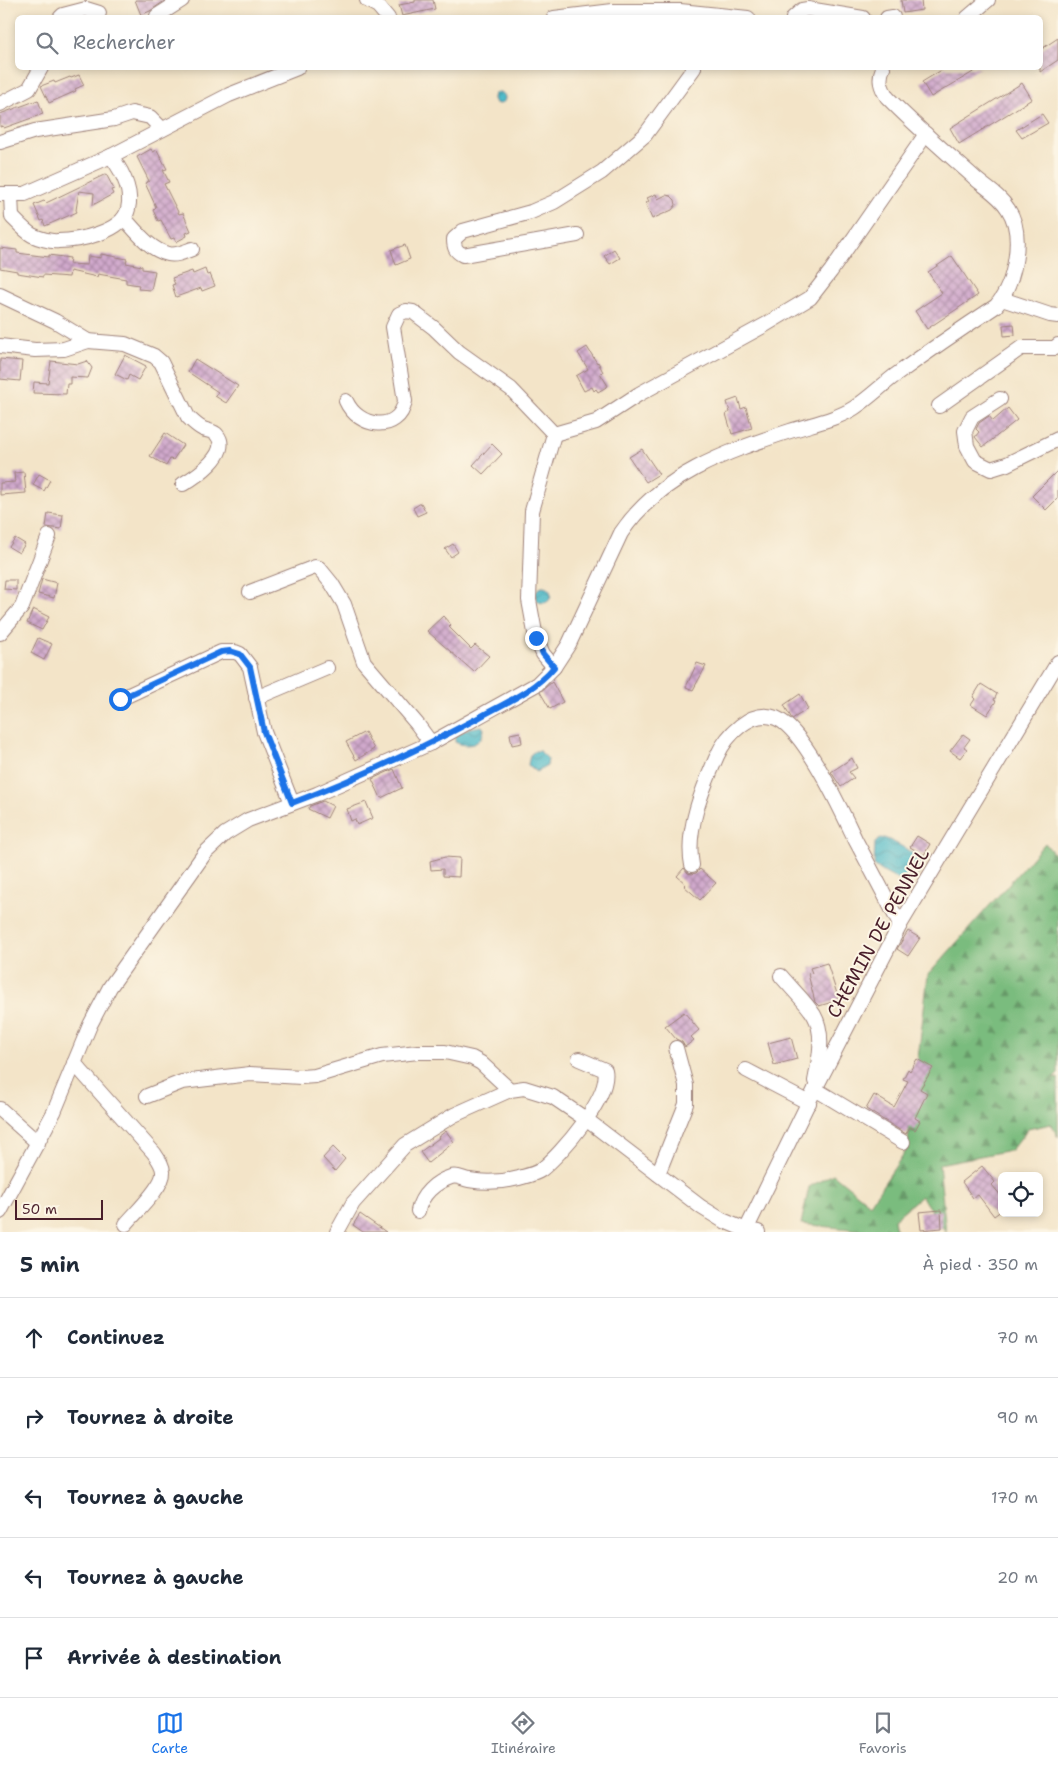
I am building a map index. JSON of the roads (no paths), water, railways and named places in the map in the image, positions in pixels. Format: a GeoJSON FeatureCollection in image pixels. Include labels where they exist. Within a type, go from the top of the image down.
{"type":"FeatureCollection","features":[{"type":"Feature","properties":{"kind":"street"},"geometry":{"type":"LineString","coordinates":[[159,15],[182,0]]}},
{"type":"Feature","properties":{"kind":"street"},"geometry":{"type":"LineString","coordinates":[[367,0],[378,6],[386,15]]}},
{"type":"Feature","properties":{"kind":"street"},"geometry":{"type":"LineString","coordinates":[[613,10],[632,0]]}},
{"type":"Feature","properties":{"kind":"street"},"geometry":{"type":"LineString","coordinates":[[655,11],[666,0]]}},
{"type":"Feature","properties":{"kind":"street"},"geometry":{"type":"LineString","coordinates":[[970,15],[988,0]]}},
{"type":"Feature","properties":{"kind":"street"},"geometry":{"type":"LineString","coordinates":[[63,15],[86,9],[100,13]]}},
{"type":"Feature","properties":{"kind":"street"},"geometry":{"type":"LineString","coordinates":[[796,15],[802,10],[808,9],[845,15]]}},
{"type":"Feature","properties":{"kind":"street"},"geometry":{"type":"LineString","coordinates":[[576,15],[613,10],[717,15]]}},
{"type":"Feature","properties":{"kind":"street"},"geometry":{"type":"LineString","coordinates":[[0,104],[29,89],[40,70]]}},
{"type":"Feature","properties":{"kind":"street"},"geometry":{"type":"LineString","coordinates":[[111,156],[123,173],[128,193],[128,210],[124,218],[116,226],[88,238],[56,242],[33,235],[12,217],[5,194],[25,194],[111,156],[229,95],[292,70]]}},
{"type":"Feature","properties":{"kind":"street"},"geometry":{"type":"LineString","coordinates":[[577,235],[463,255],[457,252],[454,246],[454,239],[463,231],[531,212],[554,202],[602,172],[645,135],[693,70]]}},
{"type":"Feature","properties":{"kind":"street"},"geometry":{"type":"LineString","coordinates":[[0,1212],[54,1112],[90,1025],[110,987],[205,853],[225,834],[248,820],[332,787],[431,743],[537,684],[563,655],[621,533],[632,518],[656,494],[672,482],[720,456],[834,417],[854,408],[892,378],[996,306],[1002,299],[1010,284],[1016,248],[1016,228],[1013,216],[1000,199],[897,107],[882,89],[880,80],[883,70]]}},
{"type":"Feature","properties":{"kind":"street"},"geometry":{"type":"LineString","coordinates":[[0,142],[61,126],[114,118],[132,113],[150,117],[162,128]]}},
{"type":"Feature","properties":{"kind":"street"},"geometry":{"type":"LineString","coordinates":[[554,434],[596,422],[639,394],[810,298],[831,272],[926,134]]}},
{"type":"Feature","properties":{"kind":"street"},"geometry":{"type":"LineString","coordinates":[[124,218],[154,248],[168,254],[180,254],[192,249]]}},
{"type":"Feature","properties":{"kind":"street"},"geometry":{"type":"LineString","coordinates":[[0,295],[55,321],[88,340],[125,344],[154,356],[161,362],[188,417],[195,424],[215,433],[218,437],[220,448],[209,466],[183,484]]}},
{"type":"Feature","properties":{"kind":"street"},"geometry":{"type":"LineString","coordinates":[[1002,299],[1055,317]]}},
{"type":"Feature","properties":{"kind":"street"},"geometry":{"type":"LineString","coordinates":[[346,401],[349,409],[371,424],[381,424],[394,418],[404,408],[405,401],[393,327],[399,314],[406,311],[413,312],[460,352],[511,390],[554,434]]}},
{"type":"Feature","properties":{"kind":"street"},"geometry":{"type":"LineString","coordinates":[[0,346],[34,350],[64,349],[88,340]]}},
{"type":"Feature","properties":{"kind":"street"},"geometry":{"type":"LineString","coordinates":[[939,406],[1021,348],[1055,348],[1058,345]]}},
{"type":"Feature","properties":{"kind":"street"},"geometry":{"type":"LineString","coordinates":[[1000,399],[972,417],[965,432],[967,446],[975,461],[991,469],[1007,464],[1058,439]]}},
{"type":"Feature","properties":{"kind":"street"},"geometry":{"type":"LineString","coordinates":[[554,434],[532,511],[529,600],[536,638],[543,654],[554,667]]}},
{"type":"Feature","properties":{"kind":"street"},"geometry":{"type":"LineString","coordinates":[[0,633],[22,608],[48,536]]}},
{"type":"Feature","properties":{"kind":"street"},"geometry":{"type":"LineString","coordinates":[[250,592],[315,567],[319,568],[332,584],[344,604],[364,662],[431,743]]}},
{"type":"Feature","properties":{"kind":"street"},"geometry":{"type":"LineString","coordinates":[[120,699],[221,652],[230,651],[240,654],[246,660],[252,674],[267,741],[292,803]]}},
{"type":"Feature","properties":{"kind":"street","name":"CHEMIN DE PENNEL"},"geometry":{"type":"LineString","coordinates":[[750,1231],[812,1096],[900,925],[1058,663]]}},
{"type":"Feature","properties":{"kind":"street"},"geometry":{"type":"LineString","coordinates":[[256,698],[327,668]]}},
{"type":"Feature","properties":{"kind":"street"},"geometry":{"type":"LineString","coordinates":[[692,865],[690,843],[702,790],[721,746],[734,731],[746,723],[761,716],[776,718],[787,726],[802,743],[821,774],[900,925]]}},
{"type":"Feature","properties":{"kind":"street"},"geometry":{"type":"LineString","coordinates":[[781,976],[815,1016],[819,1030],[820,1046],[812,1096]]}},
{"type":"Feature","properties":{"kind":"street"},"geometry":{"type":"LineString","coordinates":[[658,1174],[686,1104],[686,1085],[676,1048]]}},
{"type":"Feature","properties":{"kind":"street"},"geometry":{"type":"LineString","coordinates":[[147,1096],[182,1082],[250,1074],[315,1076],[382,1056],[418,1052],[445,1052],[472,1058],[481,1063],[510,1090]]}},
{"type":"Feature","properties":{"kind":"street"},"geometry":{"type":"LineString","coordinates":[[418,1211],[420,1201],[427,1192],[451,1177],[492,1182],[518,1178],[539,1172],[565,1148],[586,1120],[598,1098],[606,1076],[605,1070],[579,1058]]}},
{"type":"Feature","properties":{"kind":"street"},"geometry":{"type":"LineString","coordinates":[[74,1063],[162,1164],[161,1183],[126,1224]]}},
{"type":"Feature","properties":{"kind":"street"},"geometry":{"type":"LineString","coordinates":[[746,1070],[812,1096],[903,1142]]}},
{"type":"Feature","properties":{"kind":"street"},"geometry":{"type":"LineString","coordinates":[[337,1232],[353,1203],[405,1145],[428,1129],[454,1115],[510,1090],[524,1088],[553,1097],[701,1207],[722,1220],[750,1231]]}},
{"type":"Feature","properties":{"kind":"street"},"geometry":{"type":"LineString","coordinates":[[0,1109],[38,1143]]}},
{"type":"Feature","properties":{"kind":"water"},"geometry":{"type":"Polygon","coordinates":[[[497,92],[501,92],[505,98],[501,104],[497,104],[493,100],[493,96],[497,92]]]}},
{"type":"Feature","properties":{"kind":"water"},"geometry":{"type":"Polygon","coordinates":[[[543,587],[549,589],[551,595],[549,601],[543,603],[537,601],[535,595],[537,589],[543,587]]]}},
{"type":"Feature","properties":{"kind":"water"},"geometry":{"type":"Polygon","coordinates":[[[482,726],[484,729],[483,734],[474,744],[465,745],[455,742],[455,736],[469,728],[482,726]]]}},
{"type":"Feature","properties":{"kind":"water"},"geometry":{"type":"Polygon","coordinates":[[[535,751],[540,751],[548,759],[547,766],[537,772],[528,765],[530,755],[535,751]]]}},
{"type":"Feature","properties":{"kind":"water"},"geometry":{"type":"Polygon","coordinates":[[[884,838],[910,851],[919,858],[922,866],[921,870],[914,878],[902,880],[890,876],[874,865],[875,843],[884,838]]]}}]}
